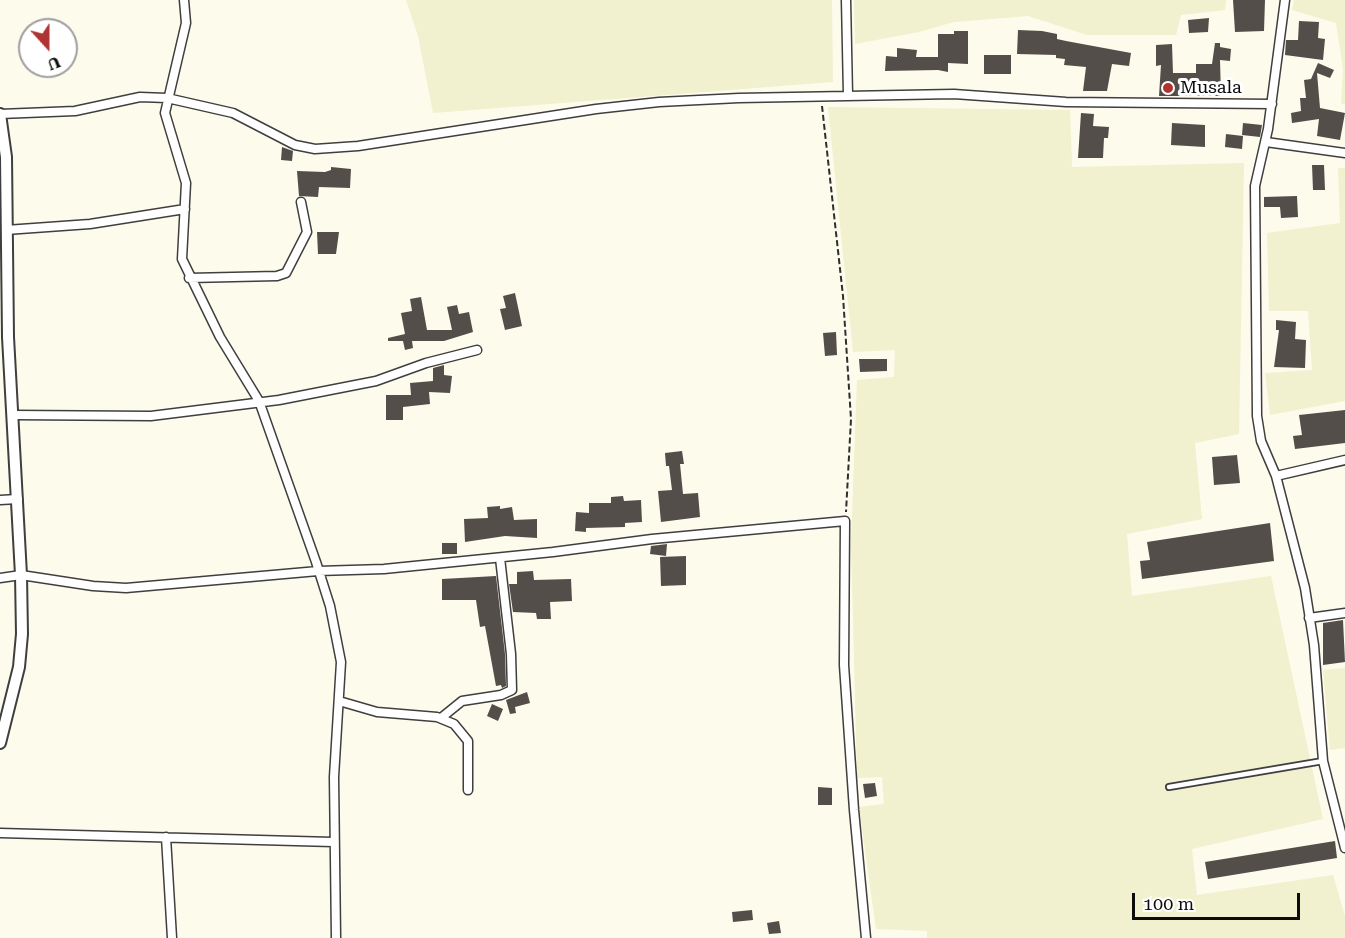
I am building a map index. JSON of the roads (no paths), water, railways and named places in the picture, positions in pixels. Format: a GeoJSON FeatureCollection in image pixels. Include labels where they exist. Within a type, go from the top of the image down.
{"type":"FeatureCollection","features":[{"type":"Feature","properties":{"kind":"street"},"geometry":{"type":"LineString","coordinates":[[184,0],[186,23],[167,98],[165,118],[186,183],[181,254],[189,278],[220,338],[259,401],[330,606],[341,662],[333,842],[336,938]]}},
{"type":"Feature","properties":{"kind":"street"},"geometry":{"type":"LineString","coordinates":[[846,0],[848,95]]}},
{"type":"Feature","properties":{"kind":"street"},"geometry":{"type":"LineString","coordinates":[[1285,0],[1266,142],[1255,186],[1255,369],[1258,428],[1276,476],[1305,588],[1314,645],[1323,761],[1345,848]]}},
{"type":"Feature","properties":{"kind":"street"},"geometry":{"type":"LineString","coordinates":[[0,743],[21,654],[21,575],[12,415],[4,337],[6,157],[0,114],[75,111],[140,98],[167,98],[233,113],[295,145],[315,149],[358,146],[428,133],[659,102],[848,95],[954,94],[1077,102],[1272,104]]}},
{"type":"Feature","properties":{"kind":"street"},"geometry":{"type":"LineString","coordinates":[[1266,142],[1345,153]]}},
{"type":"Feature","properties":{"kind":"street"},"geometry":{"type":"LineString","coordinates":[[189,278],[277,276],[286,273],[307,232],[301,202]]}},
{"type":"Feature","properties":{"kind":"street"},"geometry":{"type":"LineString","coordinates":[[6,230],[90,224],[185,209]]}},
{"type":"Feature","properties":{"kind":"street"},"geometry":{"type":"LineString","coordinates":[[12,415],[151,416],[259,401],[376,381],[426,363],[477,350]]}},
{"type":"Feature","properties":{"kind":"street"},"geometry":{"type":"LineString","coordinates":[[1276,476],[1345,460]]}},
{"type":"Feature","properties":{"kind":"street"},"geometry":{"type":"LineString","coordinates":[[0,500],[18,499]]}},
{"type":"Feature","properties":{"kind":"street"},"geometry":{"type":"LineString","coordinates":[[0,578],[21,575],[93,586],[126,588],[318,571],[384,569],[500,558],[652,539],[845,521],[844,664],[866,938]]}},
{"type":"Feature","properties":{"kind":"street"},"geometry":{"type":"LineString","coordinates":[[441,718],[462,701],[501,695],[512,690],[511,654],[500,558]]}},
{"type":"Feature","properties":{"kind":"street"},"geometry":{"type":"LineString","coordinates":[[1309,618],[1345,613]]}},
{"type":"Feature","properties":{"kind":"street"},"geometry":{"type":"LineString","coordinates":[[339,701],[377,712],[441,718],[454,724],[468,741],[468,790]]}},
{"type":"Feature","properties":{"kind":"street"},"geometry":{"type":"LineString","coordinates":[[0,833],[333,842]]}},
{"type":"Feature","properties":{"kind":"street"},"geometry":{"type":"LineString","coordinates":[[166,837],[172,938]]}},
{"type":"Feature","properties":{"kind":"lane"},"geometry":{"type":"LineString","coordinates":[[1169,787],[1323,761]]}},
{"type":"Feature","properties":{"kind":"place","name":"Musala"},"geometry":{"type":"Point","coordinates":[1168,88]}}]}
